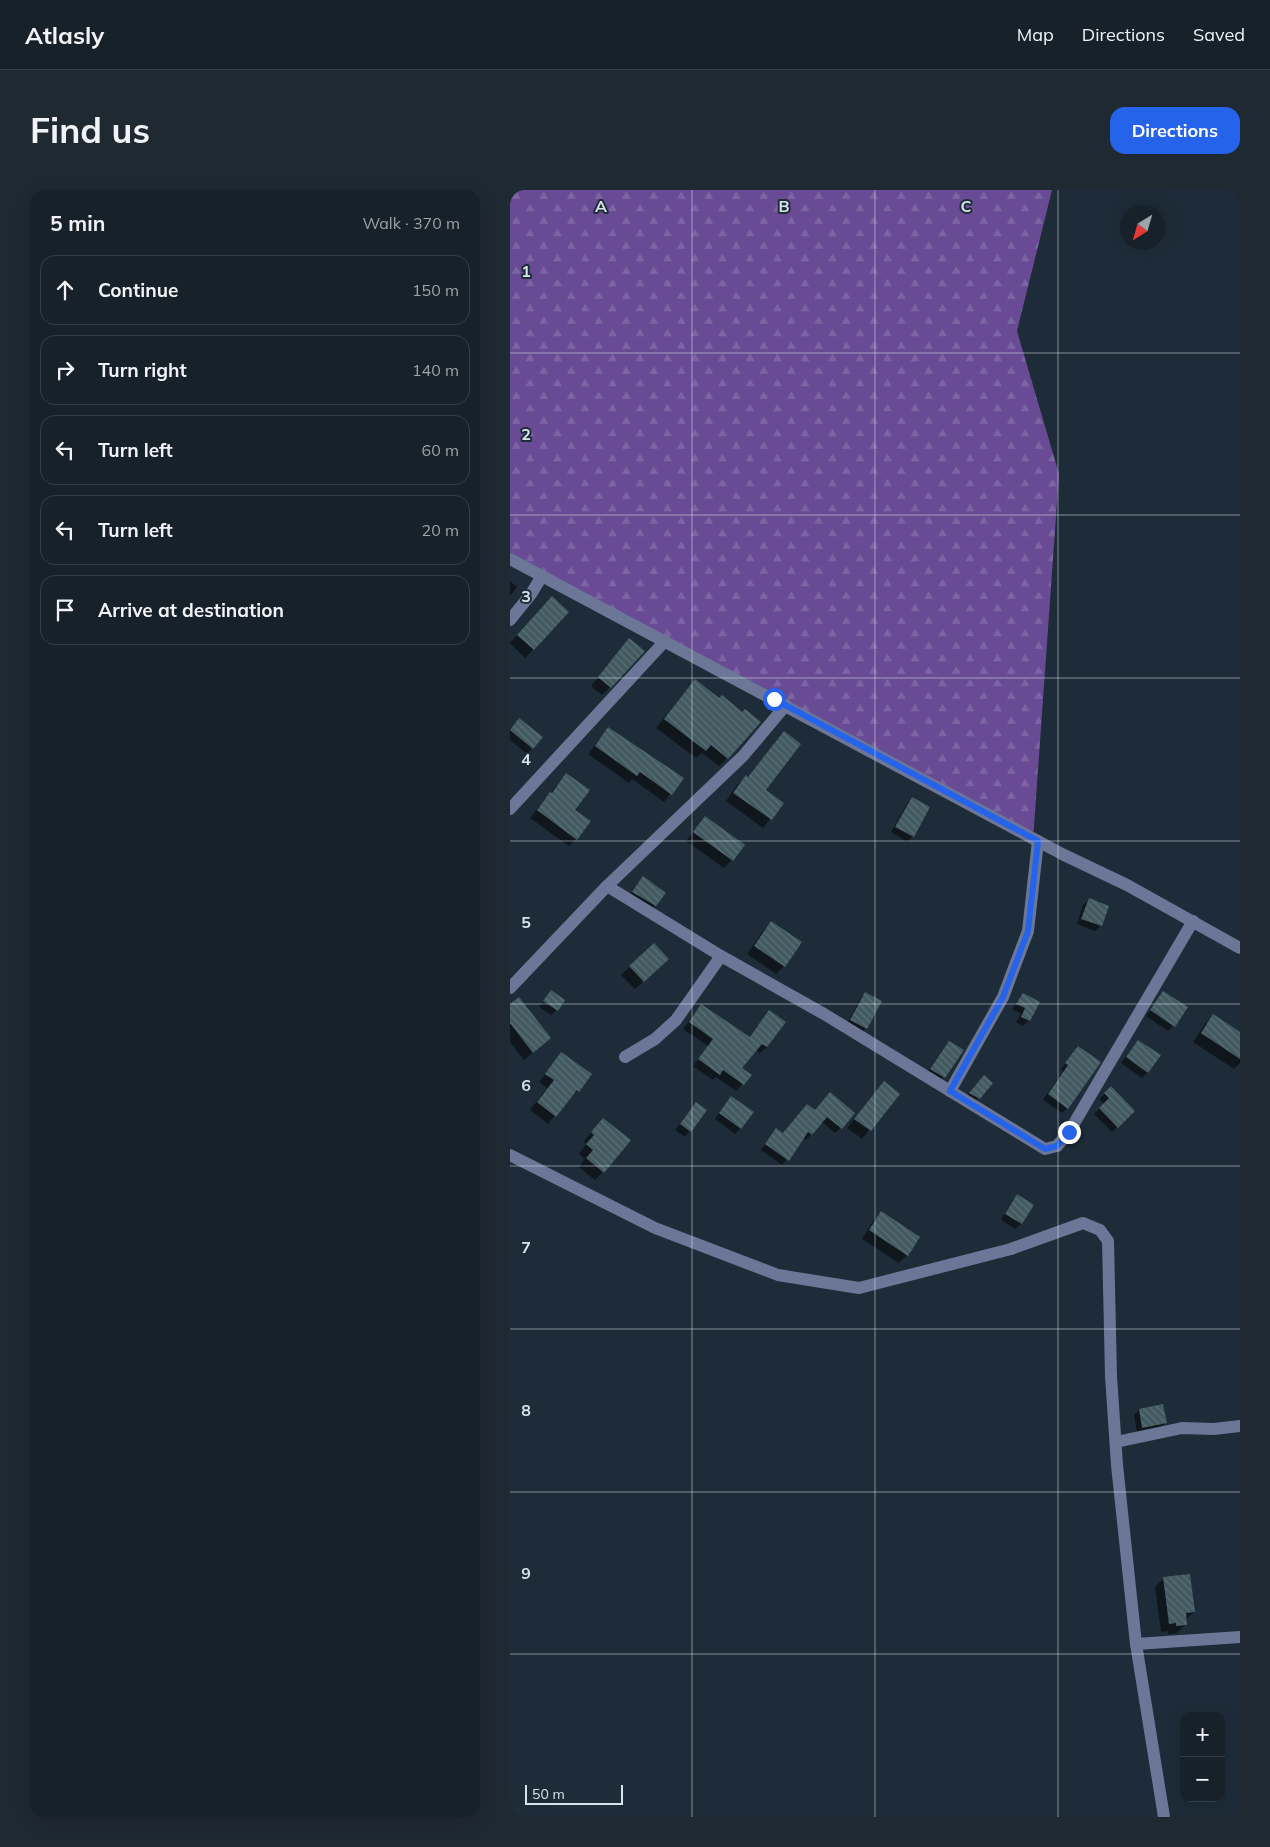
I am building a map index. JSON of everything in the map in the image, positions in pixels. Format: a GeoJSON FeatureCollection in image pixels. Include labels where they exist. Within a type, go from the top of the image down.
{"type":"FeatureCollection","features":[{"type":"Feature","properties":{"kind":"street"},"geometry":{"type":"LineString","coordinates":[[510,559],[1038,841],[1127,885],[1240,948]]}},
{"type":"Feature","properties":{"kind":"street"},"geometry":{"type":"LineString","coordinates":[[510,620],[531,594],[542,576]]}},
{"type":"Feature","properties":{"kind":"street"},"geometry":{"type":"LineString","coordinates":[[510,809],[665,641]]}},
{"type":"Feature","properties":{"kind":"street"},"geometry":{"type":"LineString","coordinates":[[510,988],[607,886],[743,756],[786,705]]}},
{"type":"Feature","properties":{"kind":"street"},"geometry":{"type":"LineString","coordinates":[[950,1091],[1003,997],[1028,931],[1038,841]]}},
{"type":"Feature","properties":{"kind":"street"},"geometry":{"type":"LineString","coordinates":[[607,886],[721,956],[824,1014],[1045,1149],[1057,1146],[1069,1132],[1193,921]]}},
{"type":"Feature","properties":{"kind":"street"},"geometry":{"type":"LineString","coordinates":[[625,1056],[654,1039],[676,1020],[721,956]]}},
{"type":"Feature","properties":{"kind":"street"},"geometry":{"type":"LineString","coordinates":[[510,1155],[655,1228],[778,1275],[859,1288],[1011,1248],[1083,1222],[1100,1230],[1108,1241],[1111,1376],[1136,1644],[1164,1817]]}},
{"type":"Feature","properties":{"kind":"street"},"geometry":{"type":"LineString","coordinates":[[1116,1442],[1182,1428],[1214,1429],[1240,1426]]}},
{"type":"Feature","properties":{"kind":"street"},"geometry":{"type":"LineString","coordinates":[[1136,1644],[1240,1636]]}},
{"type":"Feature","properties":{"kind":"green space"},"geometry":{"type":"Polygon","coordinates":[[[510,190],[1052,190],[1017,331],[1059,474],[1033,840],[510,553],[510,190]]]}},
{"type":"Feature","properties":{"kind":"building"},"geometry":{"type":"Polygon","coordinates":[[[552,596],[569,612],[534,650],[517,635],[552,596]]]}},
{"type":"Feature","properties":{"kind":"building"},"geometry":{"type":"Polygon","coordinates":[[[629,638],[645,651],[611,688],[598,677],[629,638]]]}},
{"type":"Feature","properties":{"kind":"building"},"geometry":{"type":"Polygon","coordinates":[[[695,679],[719,698],[722,695],[742,712],[745,709],[761,722],[728,759],[711,745],[706,751],[664,719],[695,679]]]}},
{"type":"Feature","properties":{"kind":"building"},"geometry":{"type":"Polygon","coordinates":[[[519,718],[543,737],[533,749],[510,730],[519,718]]]}},
{"type":"Feature","properties":{"kind":"building"},"geometry":{"type":"Polygon","coordinates":[[[608,727],[684,778],[672,795],[640,772],[637,776],[595,746],[608,727]]]}},
{"type":"Feature","properties":{"kind":"building"},"geometry":{"type":"Polygon","coordinates":[[[784,731],[801,744],[766,790],[784,803],[772,820],[733,793],[784,731]]]}},
{"type":"Feature","properties":{"kind":"building"},"geometry":{"type":"Polygon","coordinates":[[[566,773],[590,790],[575,810],[591,821],[577,840],[537,810],[566,773]]]}},
{"type":"Feature","properties":{"kind":"building"},"geometry":{"type":"Polygon","coordinates":[[[912,797],[930,807],[914,837],[895,827],[912,797]]]}},
{"type":"Feature","properties":{"kind":"building"},"geometry":{"type":"Polygon","coordinates":[[[705,816],[745,845],[733,861],[693,832],[705,816]]]}},
{"type":"Feature","properties":{"kind":"building"},"geometry":{"type":"Polygon","coordinates":[[[643,876],[666,893],[656,906],[632,892],[643,876]]]}},
{"type":"Feature","properties":{"kind":"building"},"geometry":{"type":"Polygon","coordinates":[[[1089,898],[1109,906],[1102,926],[1081,919],[1089,898]]]}},
{"type":"Feature","properties":{"kind":"building"},"geometry":{"type":"Polygon","coordinates":[[[771,921],[802,942],[785,967],[754,946],[771,921]]]}},
{"type":"Feature","properties":{"kind":"building"},"geometry":{"type":"Polygon","coordinates":[[[654,943],[669,959],[644,982],[629,966],[654,943]]]}},
{"type":"Feature","properties":{"kind":"building"},"geometry":{"type":"Polygon","coordinates":[[[551,990],[565,1000],[558,1011],[543,1001],[551,990]]]}},
{"type":"Feature","properties":{"kind":"building"},"geometry":{"type":"Polygon","coordinates":[[[1163,991],[1188,1007],[1175,1027],[1150,1010],[1163,991]]]}},
{"type":"Feature","properties":{"kind":"building"},"geometry":{"type":"Polygon","coordinates":[[[865,992],[882,1001],[867,1029],[850,1020],[865,992]]]}},
{"type":"Feature","properties":{"kind":"building"},"geometry":{"type":"Polygon","coordinates":[[[1023,993],[1040,1002],[1030,1021],[1021,1017],[1025,1008],[1016,1004],[1023,993]]]}},
{"type":"Feature","properties":{"kind":"building"},"geometry":{"type":"Polygon","coordinates":[[[519,997],[551,1038],[533,1053],[510,1023],[510,1004],[519,997]]]}},
{"type":"Feature","properties":{"kind":"building"},"geometry":{"type":"Polygon","coordinates":[[[701,1004],[750,1037],[769,1010],[786,1022],[767,1047],[762,1044],[742,1068],[752,1075],[744,1085],[723,1070],[720,1075],[698,1059],[713,1039],[689,1022],[701,1004]]]}},
{"type":"Feature","properties":{"kind":"building"},"geometry":{"type":"Polygon","coordinates":[[[1213,1014],[1240,1032],[1240,1059],[1201,1033],[1213,1014]]]}},
{"type":"Feature","properties":{"kind":"building"},"geometry":{"type":"Polygon","coordinates":[[[1138,1040],[1161,1055],[1148,1073],[1126,1057],[1138,1040]]]}},
{"type":"Feature","properties":{"kind":"building"},"geometry":{"type":"Polygon","coordinates":[[[949,1041],[964,1050],[945,1078],[930,1069],[949,1041]]]}},
{"type":"Feature","properties":{"kind":"building"},"geometry":{"type":"Polygon","coordinates":[[[1078,1046],[1101,1062],[1068,1109],[1048,1094],[1068,1065],[1065,1063],[1078,1046]]]}},
{"type":"Feature","properties":{"kind":"building"},"geometry":{"type":"Polygon","coordinates":[[[561,1052],[592,1074],[579,1092],[577,1090],[556,1117],[537,1102],[554,1080],[545,1074],[561,1052]]]}},
{"type":"Feature","properties":{"kind":"building"},"geometry":{"type":"Polygon","coordinates":[[[984,1075],[993,1083],[980,1099],[969,1093],[984,1075]]]}},
{"type":"Feature","properties":{"kind":"building"},"geometry":{"type":"Polygon","coordinates":[[[884,1081],[900,1094],[871,1131],[854,1119],[884,1081]]]}},
{"type":"Feature","properties":{"kind":"building"},"geometry":{"type":"Polygon","coordinates":[[[1111,1086],[1135,1111],[1118,1128],[1099,1108],[1109,1098],[1104,1093],[1111,1086]]]}},
{"type":"Feature","properties":{"kind":"building"},"geometry":{"type":"Polygon","coordinates":[[[830,1092],[855,1113],[842,1129],[827,1117],[812,1135],[808,1132],[789,1161],[765,1144],[776,1128],[783,1133],[807,1104],[815,1110],[830,1092]]]}},
{"type":"Feature","properties":{"kind":"building"},"geometry":{"type":"Polygon","coordinates":[[[731,1096],[754,1112],[741,1129],[719,1113],[731,1096]]]}},
{"type":"Feature","properties":{"kind":"building"},"geometry":{"type":"Polygon","coordinates":[[[696,1102],[707,1110],[691,1132],[680,1124],[696,1102]]]}},
{"type":"Feature","properties":{"kind":"building"},"geometry":{"type":"Polygon","coordinates":[[[603,1118],[631,1140],[604,1173],[586,1158],[593,1150],[586,1144],[594,1135],[591,1132],[603,1118]]]}},
{"type":"Feature","properties":{"kind":"building"},"geometry":{"type":"Polygon","coordinates":[[[1017,1194],[1034,1205],[1022,1224],[1005,1214],[1017,1194]]]}},
{"type":"Feature","properties":{"kind":"building"},"geometry":{"type":"Polygon","coordinates":[[[881,1211],[920,1237],[908,1256],[869,1230],[881,1211]]]}},
{"type":"Feature","properties":{"kind":"building"},"geometry":{"type":"Polygon","coordinates":[[[1163,1404],[1167,1423],[1142,1428],[1139,1409],[1163,1404]]]}},
{"type":"Feature","properties":{"kind":"building"},"geometry":{"type":"Polygon","coordinates":[[[1190,1574],[1195,1612],[1186,1613],[1187,1625],[1176,1626],[1176,1623],[1169,1624],[1163,1577],[1190,1574]]]}},
{"type":"Feature","properties":{"kind":"route"},"geometry":{"type":"LineString","coordinates":[[774,699],[1038,841],[1028,931],[1003,997],[950,1091],[1045,1149],[1057,1146],[1069,1132]]}}]}
